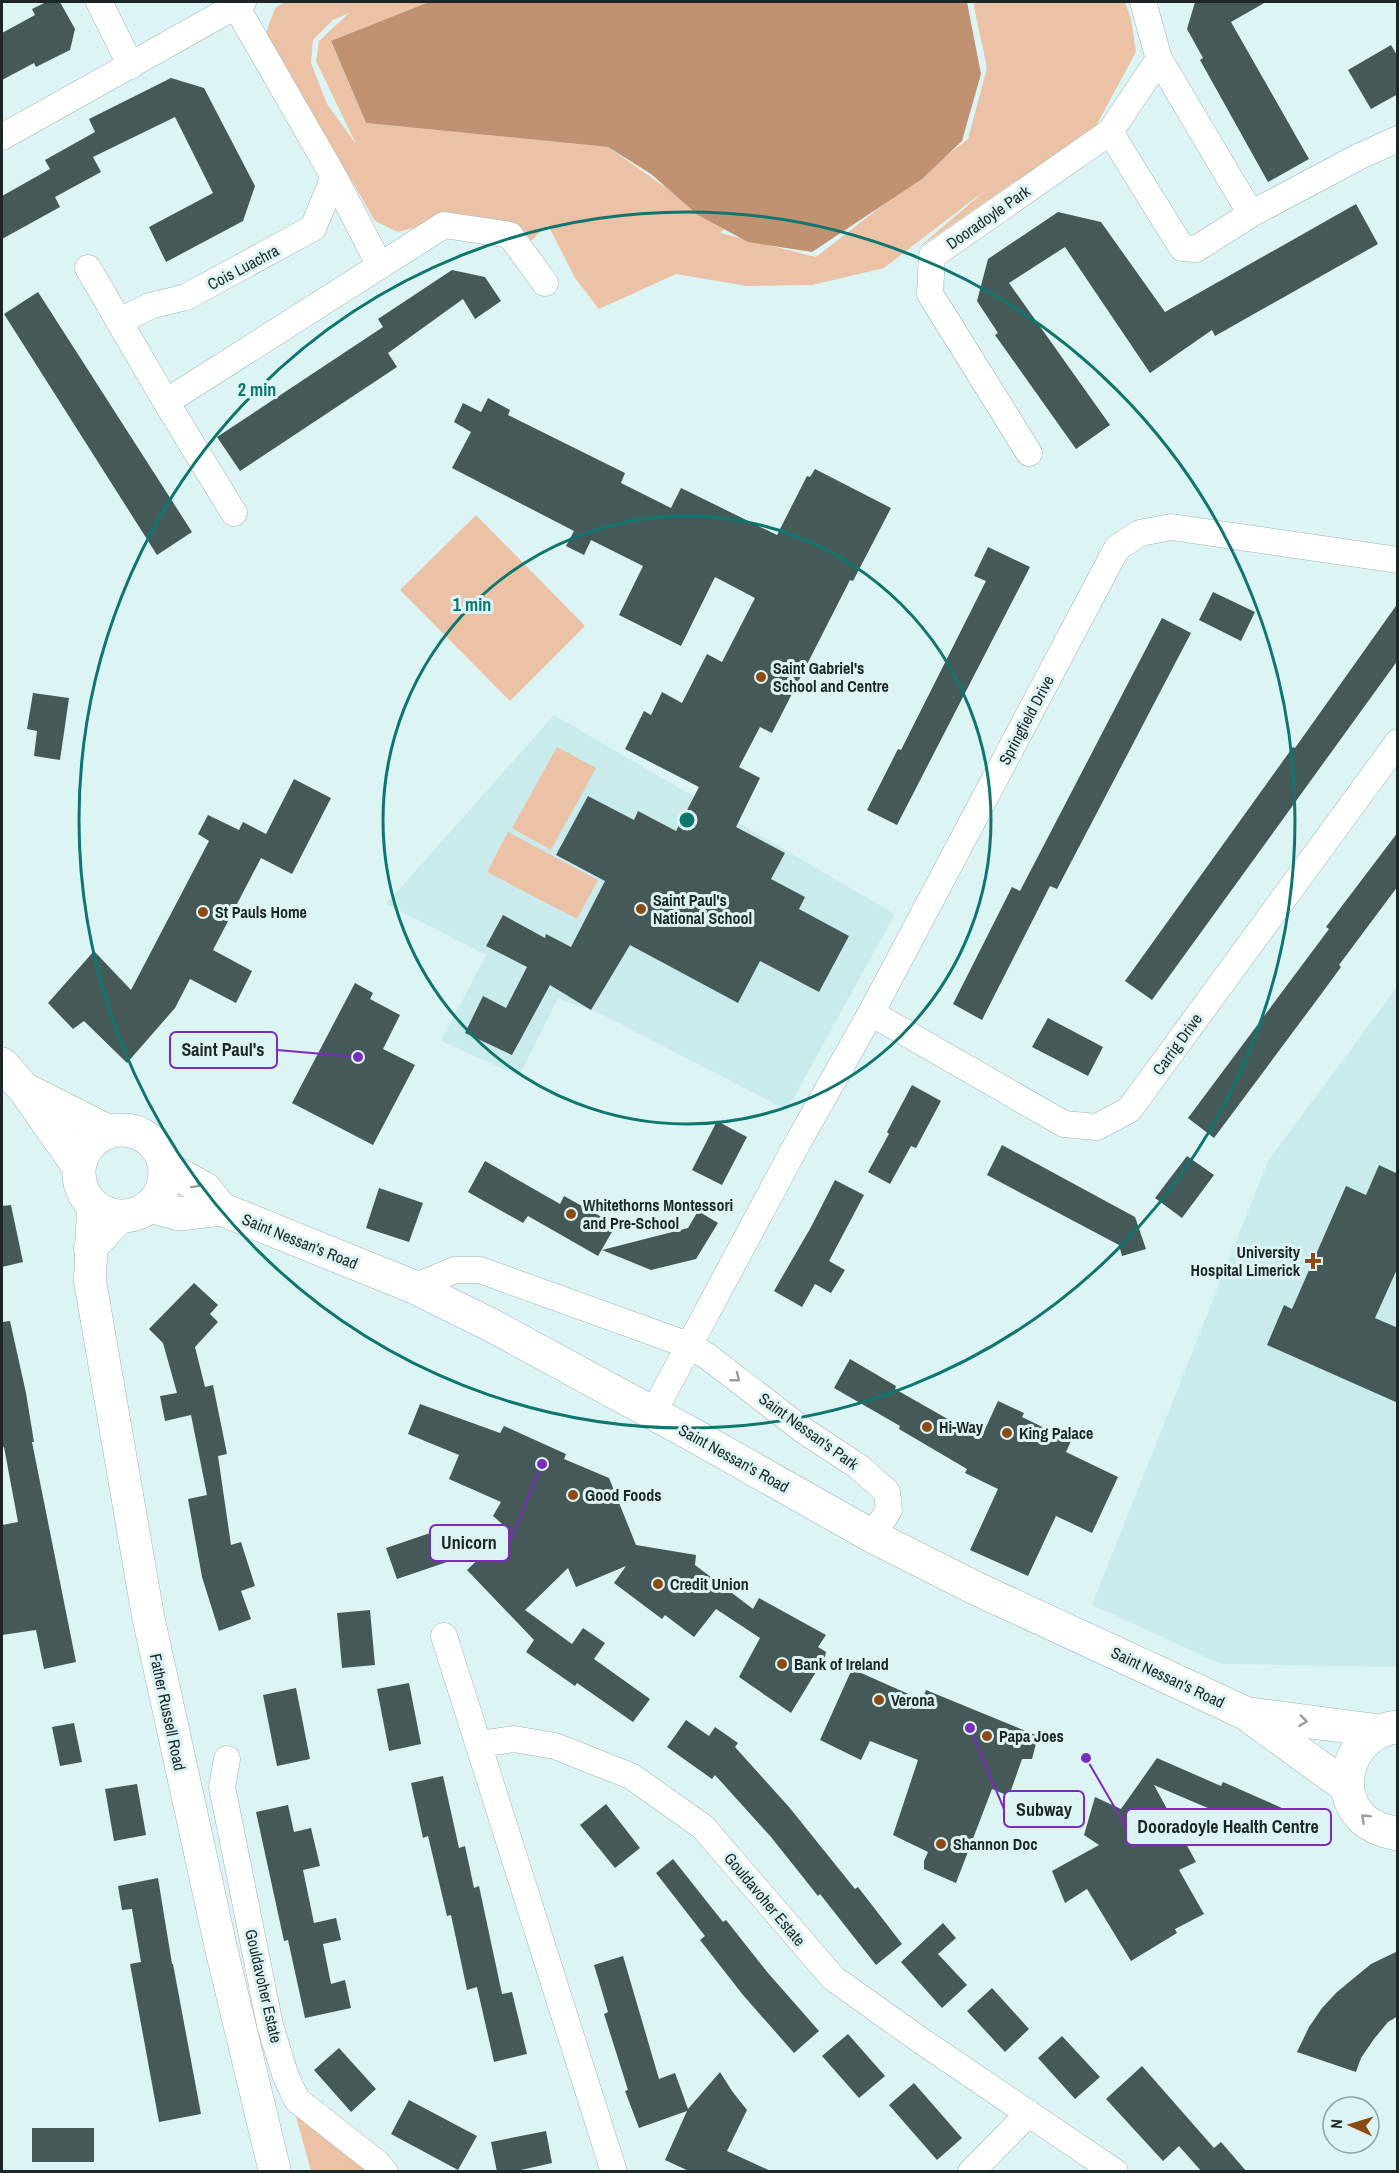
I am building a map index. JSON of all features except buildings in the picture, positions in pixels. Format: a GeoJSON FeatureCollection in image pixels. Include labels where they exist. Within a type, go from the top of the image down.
{"type":"FeatureCollection","features":[{"type":"Feature","properties":{"kind":"main road"},"geometry":{"type":"LineString","coordinates":[[2,1064],[24,1089],[79,1167]]}},
{"type":"Feature","properties":{"kind":"main road"},"geometry":{"type":"LineString","coordinates":[[24,1089],[109,1132]]}},
{"type":"Feature","properties":{"kind":"main road"},"geometry":{"type":"LineString","coordinates":[[135,1131],[147,1137],[160,1152],[165,1167],[163,1188],[122,1209],[82,1188],[79,1167],[82,1157],[94,1140],[109,1132],[135,1131]]}},
{"type":"Feature","properties":{"kind":"main road","name":"Saint Nessan's Road"},"geometry":{"type":"LineString","coordinates":[[165,1167],[205,1189],[221,1209]]}},
{"type":"Feature","properties":{"kind":"main road","name":"Saint Nessan's Road"},"geometry":{"type":"LineString","coordinates":[[122,1209],[180,1214],[221,1209],[414,1287],[653,1413],[872,1536],[973,1587],[1245,1713],[1347,1786]]}},
{"type":"Feature","properties":{"kind":"main road","name":"Saint Nessan's Road"},"geometry":{"type":"LineString","coordinates":[[1245,1713],[1389,1729]]}},
{"type":"Feature","properties":{"kind":"main road"},"geometry":{"type":"LineString","coordinates":[[1389,1729],[1364,1742],[1353,1756],[1348,1770],[1347,1786],[1352,1803],[1362,1818],[1378,1829],[1398,1834]]}},
{"type":"Feature","properties":{"kind":"street"},"geometry":{"type":"LineString","coordinates":[[99,2],[130,66]]}},
{"type":"Feature","properties":{"kind":"street"},"geometry":{"type":"LineString","coordinates":[[1143,2],[1159,59],[1251,214]]}},
{"type":"Feature","properties":{"kind":"street"},"geometry":{"type":"LineString","coordinates":[[2,137],[239,4],[380,264]]}},
{"type":"Feature","properties":{"kind":"street","name":"Dooradoyle Park"},"geometry":{"type":"LineString","coordinates":[[1029,453],[930,294],[932,256],[1110,132],[1159,59]]}},
{"type":"Feature","properties":{"kind":"street"},"geometry":{"type":"LineString","coordinates":[[1110,132],[1182,248],[1196,249],[1251,214],[1360,156],[1398,139]]}},
{"type":"Feature","properties":{"kind":"street","name":"Cois Luachra"},"geometry":{"type":"LineString","coordinates":[[120,321],[150,306],[186,297],[313,228],[334,177]]}},
{"type":"Feature","properties":{"kind":"street"},"geometry":{"type":"LineString","coordinates":[[166,402],[444,225],[510,235],[545,283]]}},
{"type":"Feature","properties":{"kind":"street"},"geometry":{"type":"LineString","coordinates":[[88,268],[234,513]]}},
{"type":"Feature","properties":{"kind":"street","name":"Springfield Drive"},"geometry":{"type":"LineString","coordinates":[[688,1345],[871,1013],[1117,548],[1140,533],[1171,527],[1398,560]]}},
{"type":"Feature","properties":{"kind":"street","name":"Carrig Drive"},"geometry":{"type":"LineString","coordinates":[[871,1013],[1064,1124],[1097,1127],[1129,1110],[1398,742]]}},
{"type":"Feature","properties":{"kind":"street","name":"Father Russell Road"},"geometry":{"type":"LineString","coordinates":[[122,1209],[90,1248],[90,1281],[94,1310],[148,1616],[218,1937],[275,2172]]}},
{"type":"Feature","properties":{"kind":"street","name":"Saint Nessan's Park"},"geometry":{"type":"LineString","coordinates":[[414,1287],[455,1270],[480,1270],[688,1345],[707,1356],[803,1430],[859,1467],[887,1492],[889,1510],[872,1536]]}},
{"type":"Feature","properties":{"kind":"street"},"geometry":{"type":"LineString","coordinates":[[653,1413],[688,1345]]}},
{"type":"Feature","properties":{"kind":"street"},"geometry":{"type":"LineString","coordinates":[[444,1636],[614,2172]]}},
{"type":"Feature","properties":{"kind":"street","name":"Gouldavoher Estate"},"geometry":{"type":"LineString","coordinates":[[478,1744],[514,1739],[555,1746],[631,1776],[703,1827],[833,1978],[1115,2172]]}},
{"type":"Feature","properties":{"kind":"street","name":"Gouldavoher Estate"},"geometry":{"type":"LineString","coordinates":[[227,1759],[222,1788],[270,2025],[286,2077],[297,2100],[376,2162],[384,2172]]}},
{"type":"Feature","properties":{"kind":"street"},"geometry":{"type":"LineString","coordinates":[[970,2172],[1029,2113]]}},
{"type":"Feature","properties":{"kind":"shaded area"},"geometry":{"type":"Polygon","coordinates":[[[285,2],[429,2],[331,42],[366,123],[608,147],[725,229],[720,233],[816,257],[968,139],[987,68],[973,2],[1125,2],[1131,19],[1136,52],[1096,126],[917,249],[988,188],[884,268],[812,285],[747,286],[676,274],[599,309],[575,278],[548,225],[531,241],[510,224],[433,218],[413,228],[398,232],[375,221],[266,33],[275,8],[285,2]],[[349,13],[333,20],[313,40],[311,63],[327,104],[356,144],[316,61],[319,41],[349,13]]]}},
{"type":"Feature","properties":{"kind":"shaded area"},"geometry":{"type":"Polygon","coordinates":[[[429,2],[967,2],[981,74],[962,141],[922,179],[812,252],[748,242],[698,215],[651,174],[608,147],[366,123],[331,41],[429,2]]]}},
{"type":"Feature","properties":{"kind":"shaded area"},"geometry":{"type":"Polygon","coordinates":[[[476,515],[585,626],[510,701],[400,590],[476,515]]]}},
{"type":"Feature","properties":{"kind":"shaded area","name":"Saint Paul's National School"},"geometry":{"type":"Polygon","coordinates":[[[554,715],[895,914],[787,1110],[599,1013],[558,998],[519,1076],[441,1041],[486,955],[386,904],[554,715]]]}},
{"type":"Feature","properties":{"kind":"shaded area"},"geometry":{"type":"Polygon","coordinates":[[[557,747],[596,768],[551,850],[512,828],[557,747]]]}},
{"type":"Feature","properties":{"kind":"shaded area"},"geometry":{"type":"Polygon","coordinates":[[[508,832],[598,880],[577,919],[487,872],[508,832]]]}},
{"type":"Feature","properties":{"kind":"shaded area","name":"University Hospital Limerick"},"geometry":{"type":"Polygon","coordinates":[[[1397,987],[1397,1667],[1221,1664],[1092,1605],[1268,1161],[1397,987]]]}},
{"type":"Feature","properties":{"kind":"shaded area"},"geometry":{"type":"Polygon","coordinates":[[[294,2109],[368,2171],[311,2171],[294,2109]]]}},
{"type":"Feature","properties":{"kind":"place","name":"Saint Gabriel's School and Centre"},"geometry":{"type":"Point","coordinates":[761,677]}},
{"type":"Feature","properties":{"kind":"place","name":"Saint Paul's National School"},"geometry":{"type":"Point","coordinates":[641,909]}},
{"type":"Feature","properties":{"kind":"place","name":"St Pauls Home"},"geometry":{"type":"Point","coordinates":[203,912]}},
{"type":"Feature","properties":{"kind":"place","name":"Saint Paul's"},"geometry":{"type":"Point","coordinates":[358,1057]}},
{"type":"Feature","properties":{"kind":"place","name":"Whitethorns Montessori and Pre-School"},"geometry":{"type":"Point","coordinates":[571,1214]}},
{"type":"Feature","properties":{"kind":"place","name":"University Hospital Limerick"},"geometry":{"type":"Point","coordinates":[1313,1261]}},
{"type":"Feature","properties":{"kind":"place","name":"Hi-Way"},"geometry":{"type":"Point","coordinates":[927,1427]}},
{"type":"Feature","properties":{"kind":"place","name":"King Palace"},"geometry":{"type":"Point","coordinates":[1007,1433]}},
{"type":"Feature","properties":{"kind":"place","name":"Unicorn"},"geometry":{"type":"Point","coordinates":[542,1464]}},
{"type":"Feature","properties":{"kind":"place","name":"Good Foods"},"geometry":{"type":"Point","coordinates":[573,1495]}},
{"type":"Feature","properties":{"kind":"place","name":"Credit Union"},"geometry":{"type":"Point","coordinates":[658,1584]}},
{"type":"Feature","properties":{"kind":"place","name":"Bank of Ireland"},"geometry":{"type":"Point","coordinates":[782,1664]}},
{"type":"Feature","properties":{"kind":"place","name":"Verona"},"geometry":{"type":"Point","coordinates":[879,1700]}},
{"type":"Feature","properties":{"kind":"place","name":"Subway"},"geometry":{"type":"Point","coordinates":[970,1728]}},
{"type":"Feature","properties":{"kind":"place","name":"Papa Joes"},"geometry":{"type":"Point","coordinates":[987,1736]}},
{"type":"Feature","properties":{"kind":"place","name":"Dooradoyle Health Centre"},"geometry":{"type":"Point","coordinates":[1086,1758]}},
{"type":"Feature","properties":{"kind":"place","name":"Shannon Doc"},"geometry":{"type":"Point","coordinates":[941,1844]}}]}
